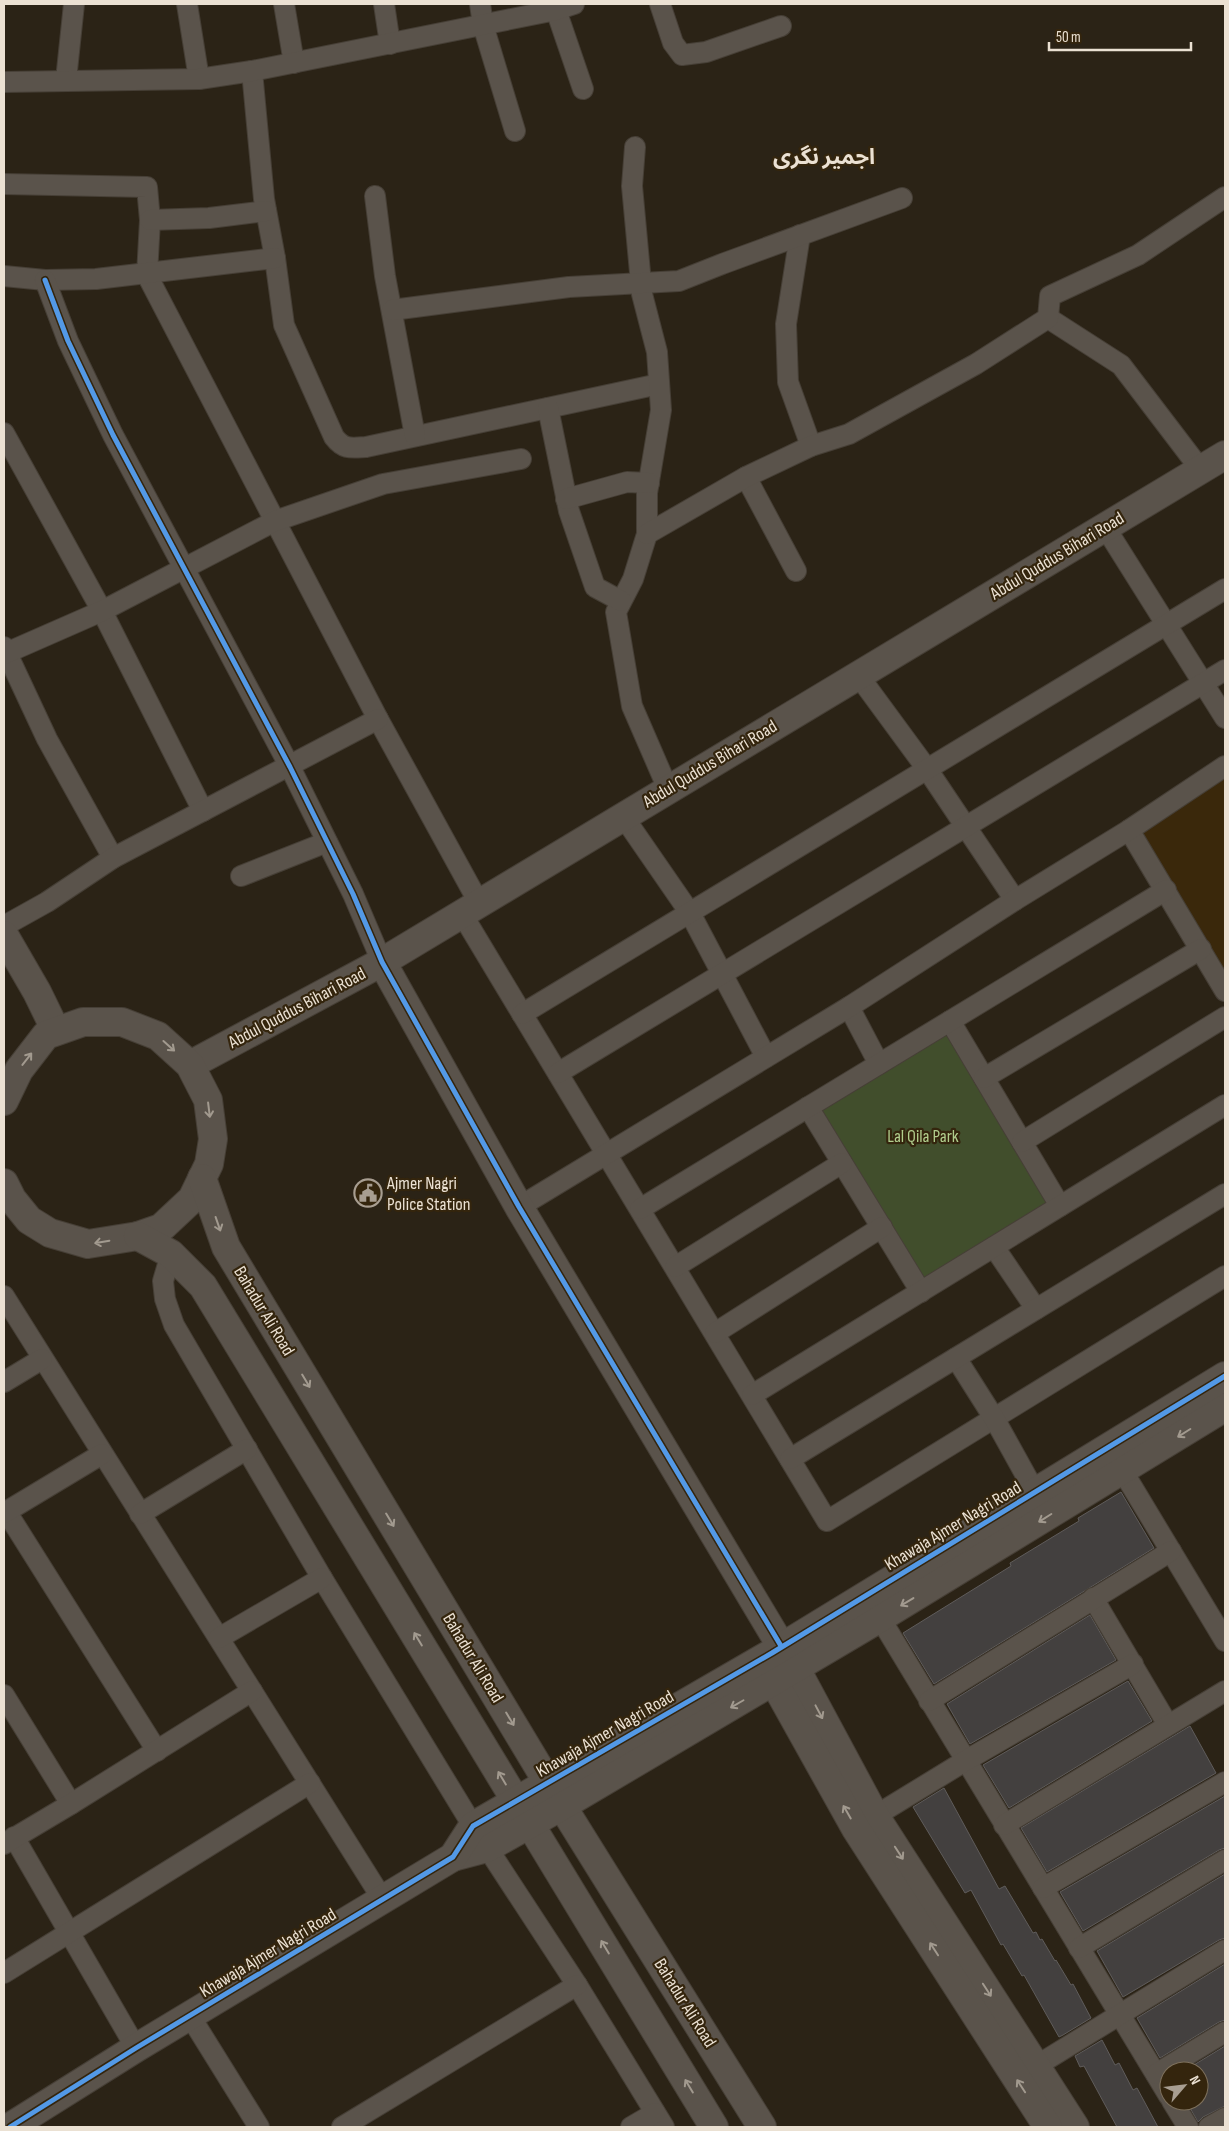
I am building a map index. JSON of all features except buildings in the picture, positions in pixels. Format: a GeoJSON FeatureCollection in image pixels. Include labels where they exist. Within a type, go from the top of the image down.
{"type":"FeatureCollection","features":[{"type":"Feature","properties":{"kind":"street"},"geometry":{"type":"LineString","coordinates":[[66,80],[74,4]]}},
{"type":"Feature","properties":{"kind":"street"},"geometry":{"type":"LineString","coordinates":[[187,4],[199,79]]}},
{"type":"Feature","properties":{"kind":"street"},"geometry":{"type":"LineString","coordinates":[[284,4],[294,63]]}},
{"type":"Feature","properties":{"kind":"street"},"geometry":{"type":"LineString","coordinates":[[384,4],[390,44]]}},
{"type":"Feature","properties":{"kind":"street"},"geometry":{"type":"LineString","coordinates":[[480,4],[483,25],[514,131]]}},
{"type":"Feature","properties":{"kind":"street"},"geometry":{"type":"LineString","coordinates":[[660,4],[673,44],[682,55],[706,52],[781,26]]}},
{"type":"Feature","properties":{"kind":"street"},"geometry":{"type":"LineString","coordinates":[[4,82],[199,79],[252,72],[565,7],[584,89]]}},
{"type":"Feature","properties":{"kind":"street"},"geometry":{"type":"LineString","coordinates":[[252,72],[266,211],[275,258],[284,325],[334,437],[340,446],[346,448],[366,447],[659,384]]}},
{"type":"Feature","properties":{"kind":"street"},"geometry":{"type":"LineString","coordinates":[[635,147],[632,186],[642,294],[657,352],[661,410],[649,484],[647,534],[633,579],[616,612],[632,706],[668,789]]}},
{"type":"Feature","properties":{"kind":"street"},"geometry":{"type":"LineString","coordinates":[[4,184],[148,187],[150,220],[147,274],[378,719],[522,1014],[827,1521],[1225,1276]]}},
{"type":"Feature","properties":{"kind":"street"},"geometry":{"type":"LineString","coordinates":[[375,196],[392,310],[415,436]]}},
{"type":"Feature","properties":{"kind":"street"},"geometry":{"type":"LineString","coordinates":[[1048,318],[1050,296],[1138,255],[1225,197]]}},
{"type":"Feature","properties":{"kind":"street"},"geometry":{"type":"LineString","coordinates":[[392,310],[569,287],[679,281],[902,198]]}},
{"type":"Feature","properties":{"kind":"street"},"geometry":{"type":"LineString","coordinates":[[150,220],[209,218],[266,211]]}},
{"type":"Feature","properties":{"kind":"street"},"geometry":{"type":"LineString","coordinates":[[800,235],[786,324],[788,382],[811,446]]}},
{"type":"Feature","properties":{"kind":"street"},"geometry":{"type":"LineString","coordinates":[[4,276],[45,280],[96,279],[275,258]]}},
{"type":"Feature","properties":{"kind":"street"},"geometry":{"type":"LineString","coordinates":[[45,280],[68,341],[113,435],[290,767],[353,894],[382,962],[518,1207],[781,1646]]}},
{"type":"Feature","properties":{"kind":"street"},"geometry":{"type":"LineString","coordinates":[[647,534],[746,477],[811,446],[849,434],[976,364],[1048,318]]}},
{"type":"Feature","properties":{"kind":"street"},"geometry":{"type":"LineString","coordinates":[[1048,318],[1121,365],[1201,470]]}},
{"type":"Feature","properties":{"kind":"street"},"geometry":{"type":"LineString","coordinates":[[548,408],[566,499],[595,587],[621,602]]}},
{"type":"Feature","properties":{"kind":"street"},"geometry":{"type":"LineString","coordinates":[[4,433],[102,611],[203,811]]}},
{"type":"Feature","properties":{"kind":"street","name":"Abdul Quddus Bihari Road"},"geometry":{"type":"LineString","coordinates":[[190,1065],[382,962],[1225,455]]}},
{"type":"Feature","properties":{"kind":"street"},"geometry":{"type":"LineString","coordinates":[[113,858],[47,739],[5,651],[102,611],[186,569],[275,521],[383,484],[521,459]]}},
{"type":"Feature","properties":{"kind":"street"},"geometry":{"type":"LineString","coordinates":[[746,477],[796,571]]}},
{"type":"Feature","properties":{"kind":"street"},"geometry":{"type":"LineString","coordinates":[[566,499],[627,482],[649,484]]}},
{"type":"Feature","properties":{"kind":"street"},"geometry":{"type":"LineString","coordinates":[[1105,527],[1225,718]]}},
{"type":"Feature","properties":{"kind":"street"},"geometry":{"type":"LineString","coordinates":[[522,1014],[1225,589]]}},
{"type":"Feature","properties":{"kind":"street"},"geometry":{"type":"LineString","coordinates":[[558,1073],[1225,670]]}},
{"type":"Feature","properties":{"kind":"street"},"geometry":{"type":"LineString","coordinates":[[858,675],[927,769],[1015,900]]}},
{"type":"Feature","properties":{"kind":"street"},"geometry":{"type":"LineString","coordinates":[[4,926],[47,902],[113,858],[290,767],[378,719]]}},
{"type":"Feature","properties":{"kind":"street"},"geometry":{"type":"LineString","coordinates":[[518,1207],[849,1007],[1015,900],[1129,830],[1225,766]]}},
{"type":"Feature","properties":{"kind":"street"},"geometry":{"type":"LineString","coordinates":[[623,816],[690,913],[766,1057]]}},
{"type":"Feature","properties":{"kind":"street"},"geometry":{"type":"LineString","coordinates":[[1129,830],[1225,990]]}},
{"type":"Feature","properties":{"kind":"street"},"geometry":{"type":"LineString","coordinates":[[241,876],[327,842]]}},
{"type":"Feature","properties":{"kind":"street"},"geometry":{"type":"LineString","coordinates":[[640,1209],[1166,890]]}},
{"type":"Feature","properties":{"kind":"street"},"geometry":{"type":"LineString","coordinates":[[4,935],[37,992],[56,1031]]}},
{"type":"Feature","properties":{"kind":"street"},"geometry":{"type":"LineString","coordinates":[[984,1078],[1201,949]]}},
{"type":"Feature","properties":{"kind":"street"},"geometry":{"type":"LineString","coordinates":[[849,1007],[880,1064]]}},
{"type":"Feature","properties":{"kind":"street"},"geometry":{"type":"LineString","coordinates":[[1022,1142],[1225,1017]]}},
{"type":"Feature","properties":{"kind":"street"},"geometry":{"type":"LineString","coordinates":[[950,1021],[1060,1206]]}},
{"type":"Feature","properties":{"kind":"street"},"geometry":{"type":"LineString","coordinates":[[4,1101],[19,1070],[46,1035],[83,1022],[122,1022],[158,1036],[190,1065],[208,1100],[213,1139],[209,1164],[192,1199],[161,1228],[138,1236],[88,1244],[50,1233],[29,1220],[6,1196]]}},
{"type":"Feature","properties":{"kind":"street"},"geometry":{"type":"LineString","coordinates":[[752,1396],[1225,1105]]}},
{"type":"Feature","properties":{"kind":"street"},"geometry":{"type":"LineString","coordinates":[[808,1107],[921,1292]]}},
{"type":"Feature","properties":{"kind":"street"},"geometry":{"type":"LineString","coordinates":[[675,1267],[842,1163]]}},
{"type":"Feature","properties":{"kind":"street","name":"Bahadur Ali Road"},"geometry":{"type":"LineString","coordinates":[[202,1178],[226,1247],[562,1806],[762,2127]]}},
{"type":"Feature","properties":{"kind":"street"},"geometry":{"type":"LineString","coordinates":[[790,1459],[1225,1194]]}},
{"type":"Feature","properties":{"kind":"street"},"geometry":{"type":"LineString","coordinates":[[715,1333],[882,1227]]}},
{"type":"Feature","properties":{"kind":"street"},"geometry":{"type":"LineString","coordinates":[[138,1236],[171,1254],[203,1286],[714,2127]]}},
{"type":"Feature","properties":{"kind":"street"},"geometry":{"type":"LineString","coordinates":[[994,1247],[1036,1309]]}},
{"type":"Feature","properties":{"kind":"street"},"geometry":{"type":"LineString","coordinates":[[171,1254],[163,1280],[165,1299],[174,1325],[322,1578],[480,1837],[577,1986],[660,2120],[631,2127]]}},
{"type":"Feature","properties":{"kind":"street"},"geometry":{"type":"LineString","coordinates":[[4,1296],[383,1900]]}},
{"type":"Feature","properties":{"kind":"street"},"geometry":{"type":"LineString","coordinates":[[956,1358],[994,1418],[1035,1492]]}},
{"type":"Feature","properties":{"kind":"street"},"geometry":{"type":"LineString","coordinates":[[4,1382],[42,1359]]}},
{"type":"Feature","properties":{"kind":"street","name":"Khawaja Ajmer Nagri Road"},"geometry":{"type":"LineString","coordinates":[[10,2127],[136,2048],[453,1857],[480,1837],[516,1801],[781,1646],[1225,1376]]}},
{"type":"Feature","properties":{"kind":"street","name":"Khawaja Ajmer Nagri Road"},"geometry":{"type":"LineString","coordinates":[[480,1837],[530,1824],[562,1806],[785,1676],[1122,1470],[1223,1415]]}},
{"type":"Feature","properties":{"kind":"street"},"geometry":{"type":"LineString","coordinates":[[140,1514],[247,1450]]}},
{"type":"Feature","properties":{"kind":"street"},"geometry":{"type":"LineString","coordinates":[[102,1454],[5,1512],[156,1751]]}},
{"type":"Feature","properties":{"kind":"street"},"geometry":{"type":"LineString","coordinates":[[1122,1470],[1225,1641]]}},
{"type":"Feature","properties":{"kind":"street"},"geometry":{"type":"LineString","coordinates":[[929,1702],[1092,1598],[1171,1551]]}},
{"type":"Feature","properties":{"kind":"street"},"geometry":{"type":"LineString","coordinates":[[218,1638],[322,1578]]}},
{"type":"Feature","properties":{"kind":"street"},"geometry":{"type":"LineString","coordinates":[[1092,1598],[1168,1725]]}},
{"type":"Feature","properties":{"kind":"street"},"geometry":{"type":"LineString","coordinates":[[880,1618],[929,1702],[1159,2079]]}},
{"type":"Feature","properties":{"kind":"street"},"geometry":{"type":"LineString","coordinates":[[875,1816],[965,1761],[1133,1664]]}},
{"type":"Feature","properties":{"kind":"street"},"geometry":{"type":"LineString","coordinates":[[785,1676],[1075,2127]]}},
{"type":"Feature","properties":{"kind":"street"},"geometry":{"type":"LineString","coordinates":[[785,1676],[856,1829],[1048,2127]]}},
{"type":"Feature","properties":{"kind":"street"},"geometry":{"type":"LineString","coordinates":[[136,2048],[69,1933],[9,1841],[252,1691]]}},
{"type":"Feature","properties":{"kind":"street"},"geometry":{"type":"LineString","coordinates":[[1004,1825],[1225,1692]]}},
{"type":"Feature","properties":{"kind":"street"},"geometry":{"type":"LineString","coordinates":[[4,1695],[71,1804]]}},
{"type":"Feature","properties":{"kind":"street"},"geometry":{"type":"LineString","coordinates":[[1043,1888],[1225,1782]]}},
{"type":"Feature","properties":{"kind":"street"},"geometry":{"type":"LineString","coordinates":[[4,1973],[310,1783]]}},
{"type":"Feature","properties":{"kind":"street"},"geometry":{"type":"LineString","coordinates":[[1079,1948],[1225,1860]]}},
{"type":"Feature","properties":{"kind":"street"},"geometry":{"type":"LineString","coordinates":[[1036,2066],[1225,1950]]}},
{"type":"Feature","properties":{"kind":"street"},"geometry":{"type":"LineString","coordinates":[[342,2127],[577,1986]]}},
{"type":"Feature","properties":{"kind":"street"},"geometry":{"type":"LineString","coordinates":[[190,2016],[259,2127]]}},
{"type":"Feature","properties":{"kind":"street"},"geometry":{"type":"LineString","coordinates":[[1156,2074],[1225,2032]]}},
{"type":"Feature","properties":{"kind":"street"},"geometry":{"type":"LineString","coordinates":[[1178,2111],[1188,2127]]}},
{"type":"Feature","properties":{"kind":"street"},"geometry":{"type":"LineString","coordinates":[[1209,2127],[1225,2118]]}},
{"type":"Feature","properties":{"kind":"shaded area"},"geometry":{"type":"Polygon","coordinates":[[[1225,776],[1225,990],[1132,832],[1225,776]]]}},
{"type":"Feature","properties":{"kind":"green space","name":"Lal Qila Park"},"geometry":{"type":"Polygon","coordinates":[[[950,1021],[1060,1206],[921,1292],[808,1107],[950,1021]]]}},
{"type":"Feature","properties":{"kind":"cycle path"},"geometry":{"type":"LineString","coordinates":[[45,280],[68,341],[113,435],[290,767],[353,894],[382,962],[519,1207],[781,1646]]}},
{"type":"Feature","properties":{"kind":"cycle path"},"geometry":{"type":"LineString","coordinates":[[10,2127],[136,2048],[453,1857],[473,1826],[772,1653],[1225,1376]]}},
{"type":"Feature","properties":{"kind":"place","name":"Ajmer Nagri Police Station"},"geometry":{"type":"Point","coordinates":[368,1193]}},
{"type":"Feature","properties":{"kind":"district","name":"اجمیر نگری"},"geometry":{"type":"Point","coordinates":[824,157]}}]}
